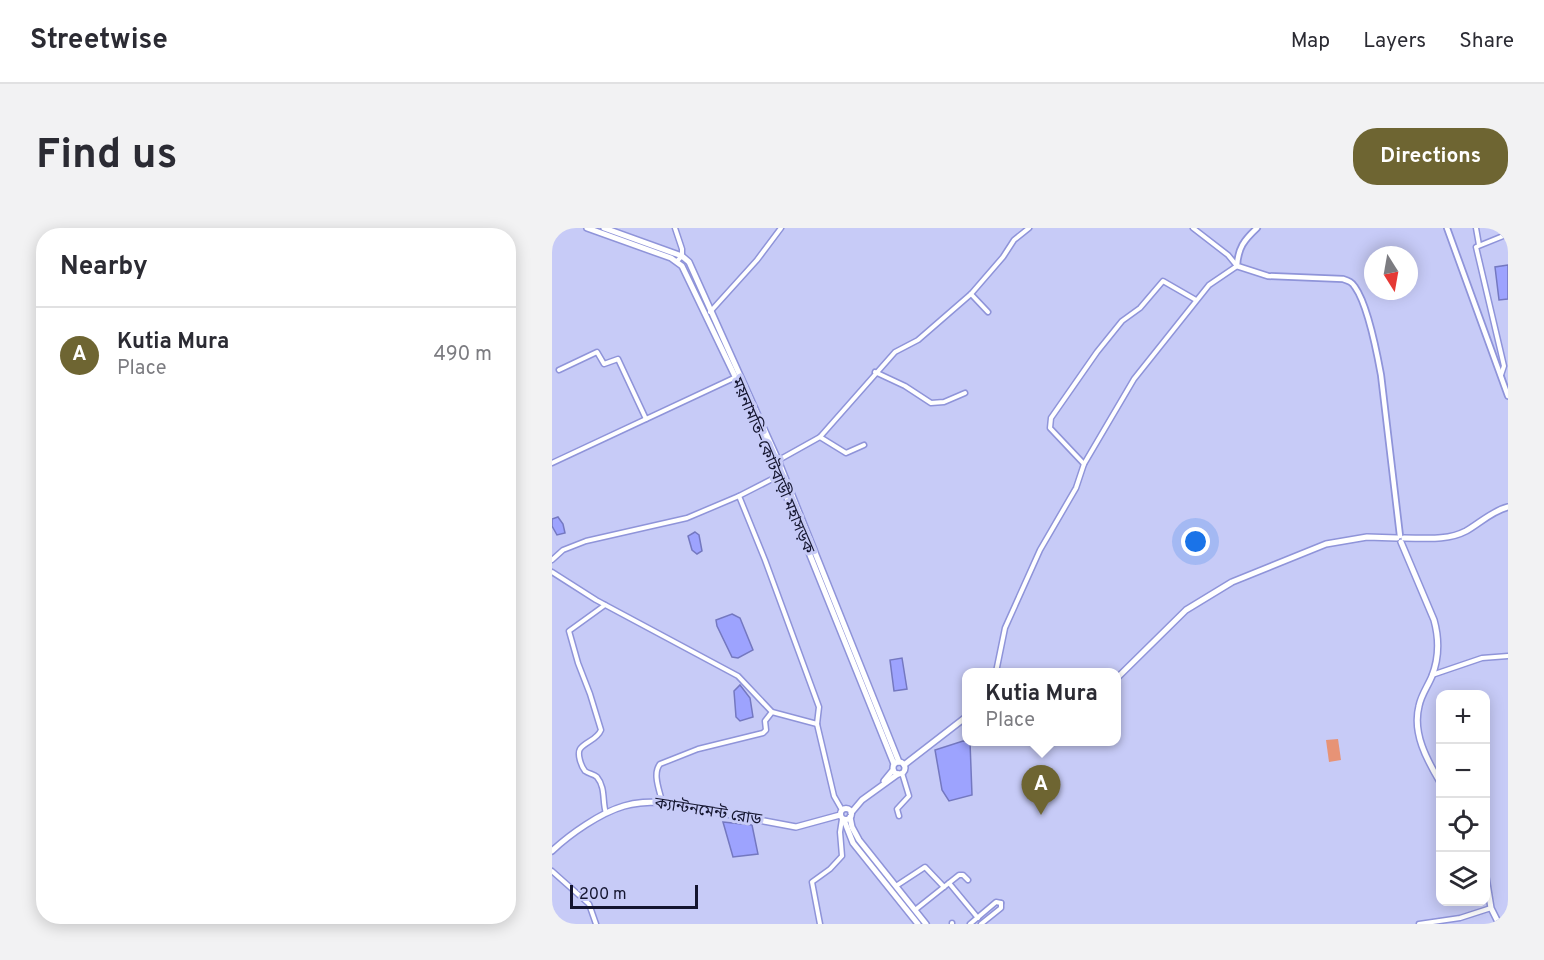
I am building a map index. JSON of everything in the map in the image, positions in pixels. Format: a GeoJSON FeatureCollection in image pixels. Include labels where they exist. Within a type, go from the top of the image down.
{"type":"FeatureCollection","features":[{"type":"Feature","properties":{"kind":"main road"},"geometry":{"type":"LineString","coordinates":[[587,228],[615,232],[677,261]]}},
{"type":"Feature","properties":{"kind":"main road"},"geometry":{"type":"LineString","coordinates":[[604,228],[682,255]]}},
{"type":"Feature","properties":{"kind":"main road","name":"ময়নামতি–কোটবাড়ী মহাসড়ক"},"geometry":{"type":"LineString","coordinates":[[682,255],[689,262],[775,461],[898,768]]}},
{"type":"Feature","properties":{"kind":"main road","name":"ময়নামতি–কোটবাড়ী মহাসড়ক"},"geometry":{"type":"LineString","coordinates":[[677,261],[686,272],[775,461],[778,476],[822,578]]}},
{"type":"Feature","properties":{"kind":"main road"},"geometry":{"type":"LineString","coordinates":[[1121,674],[1186,610],[1232,582],[1326,544],[1367,537],[1436,538],[1456,535],[1508,507]]}},
{"type":"Feature","properties":{"kind":"main road"},"geometry":{"type":"LineString","coordinates":[[1400,538],[1437,630],[1437,662],[1418,707],[1417,719],[1424,753],[1436,775]]}},
{"type":"Feature","properties":{"kind":"main road"},"geometry":{"type":"LineString","coordinates":[[845,815],[898,768],[962,720]]}},
{"type":"Feature","properties":{"kind":"main road","name":"ক্যান্টনমেন্ট রোড"},"geometry":{"type":"LineString","coordinates":[[552,851],[567,838],[606,814],[622,806],[639,802],[662,802],[796,827],[845,815]]}},
{"type":"Feature","properties":{"kind":"main road"},"geometry":{"type":"LineString","coordinates":[[845,815],[859,840],[926,924]]}},
{"type":"Feature","properties":{"kind":"main road"},"geometry":{"type":"LineString","coordinates":[[845,815],[853,843],[918,924]]}},
{"type":"Feature","properties":{"kind":"main road"},"geometry":{"type":"LineString","coordinates":[[1490,902],[1499,924]]}},
{"type":"Feature","properties":{"kind":"street"},"geometry":{"type":"LineString","coordinates":[[675,228],[682,249],[682,255],[677,261]]}},
{"type":"Feature","properties":{"kind":"street"},"geometry":{"type":"LineString","coordinates":[[710,312],[757,260],[781,228]]}},
{"type":"Feature","properties":{"kind":"street"},"geometry":{"type":"LineString","coordinates":[[775,461],[820,437],[894,352],[918,340],[971,294],[1003,257],[1014,240],[1029,228]]}},
{"type":"Feature","properties":{"kind":"street"},"geometry":{"type":"LineString","coordinates":[[1193,228],[1228,255],[1237,266],[1268,276],[1343,279],[1356,287],[1372,336],[1381,375],[1400,538]]}},
{"type":"Feature","properties":{"kind":"street"},"geometry":{"type":"LineString","coordinates":[[1237,266],[1241,244],[1257,228]]}},
{"type":"Feature","properties":{"kind":"street"},"geometry":{"type":"LineString","coordinates":[[1447,228],[1508,396]]}},
{"type":"Feature","properties":{"kind":"street"},"geometry":{"type":"LineString","coordinates":[[1476,228],[1479,245],[1476,249],[1504,366],[1501,375]]}},
{"type":"Feature","properties":{"kind":"street"},"geometry":{"type":"LineString","coordinates":[[1479,245],[1508,234]]}},
{"type":"Feature","properties":{"kind":"street"},"geometry":{"type":"LineString","coordinates":[[997,668],[1005,628],[1040,550],[1076,488],[1084,464],[1134,379],[1209,285],[1237,266]]}},
{"type":"Feature","properties":{"kind":"street"},"geometry":{"type":"LineString","coordinates":[[1084,464],[1050,428],[1051,418],[1073,385],[1122,321],[1140,308],[1163,281],[1196,300]]}},
{"type":"Feature","properties":{"kind":"street"},"geometry":{"type":"LineString","coordinates":[[971,294],[988,312]]}},
{"type":"Feature","properties":{"kind":"street"},"geometry":{"type":"LineString","coordinates":[[559,370],[597,352],[604,364],[618,359],[646,419]]}},
{"type":"Feature","properties":{"kind":"street"},"geometry":{"type":"LineString","coordinates":[[875,372],[905,386],[931,403],[944,402],[965,393]]}},
{"type":"Feature","properties":{"kind":"street"},"geometry":{"type":"LineString","coordinates":[[552,462],[736,377]]}},
{"type":"Feature","properties":{"kind":"street"},"geometry":{"type":"LineString","coordinates":[[820,437],[846,453],[864,445]]}},
{"type":"Feature","properties":{"kind":"street"},"geometry":{"type":"LineString","coordinates":[[552,560],[562,550],[586,541],[687,518],[739,496],[778,476]]}},
{"type":"Feature","properties":{"kind":"street"},"geometry":{"type":"LineString","coordinates":[[739,496],[819,707],[817,724],[834,796],[845,815],[840,832],[842,856],[830,869],[812,882],[820,924]]}},
{"type":"Feature","properties":{"kind":"street"},"geometry":{"type":"LineString","coordinates":[[552,572],[605,605],[738,676],[772,712],[817,724]]}},
{"type":"Feature","properties":{"kind":"street"},"geometry":{"type":"LineString","coordinates":[[605,605],[570,629],[569,633],[601,730],[599,735],[580,749],[579,754],[586,771],[598,778],[604,792],[602,802],[606,814]]}},
{"type":"Feature","properties":{"kind":"street"},"geometry":{"type":"LineString","coordinates":[[1432,675],[1476,660],[1508,656]]}},
{"type":"Feature","properties":{"kind":"street"},"geometry":{"type":"LineString","coordinates":[[662,802],[657,775],[660,764],[698,749],[763,733],[766,730],[765,721],[772,712]]}},
{"type":"Feature","properties":{"kind":"street"},"geometry":{"type":"LineString","coordinates":[[898,768],[909,796],[897,809],[899,816]]}},
{"type":"Feature","properties":{"kind":"street"},"geometry":{"type":"LineString","coordinates":[[896,886],[925,867],[944,887]]}},
{"type":"Feature","properties":{"kind":"street"},"geometry":{"type":"LineString","coordinates":[[552,871],[589,904],[596,924]]}},
{"type":"Feature","properties":{"kind":"street"},"geometry":{"type":"LineString","coordinates":[[915,910],[961,874],[968,880]]}},
{"type":"Feature","properties":{"kind":"street"},"geometry":{"type":"LineString","coordinates":[[949,883],[978,918]]}},
{"type":"Feature","properties":{"kind":"street"},"geometry":{"type":"LineString","coordinates":[[970,924],[996,902],[1001,903],[1001,908],[981,924]]}},
{"type":"Feature","properties":{"kind":"street"},"geometry":{"type":"LineString","coordinates":[[1419,924],[1460,918],[1491,908]]}},
{"type":"Feature","properties":{"kind":"shaded area"},"geometry":{"type":"Polygon","coordinates":[[[1338,739],[1341,760],[1329,762],[1326,740],[1338,739]]]}},
{"type":"Feature","properties":{"kind":"water"},"geometry":{"type":"Polygon","coordinates":[[[1508,265],[1508,299],[1499,300],[1495,267],[1508,265]]]}},
{"type":"Feature","properties":{"kind":"water"},"geometry":{"type":"Polygon","coordinates":[[[558,517],[565,533],[557,535],[552,526],[552,519],[558,517]]]}},
{"type":"Feature","properties":{"kind":"water"},"geometry":{"type":"Polygon","coordinates":[[[695,532],[699,535],[702,551],[697,554],[692,550],[688,536],[695,532]]]}},
{"type":"Feature","properties":{"kind":"water"},"geometry":{"type":"Polygon","coordinates":[[[732,614],[740,618],[753,650],[738,658],[732,657],[716,620],[732,614]]]}},
{"type":"Feature","properties":{"kind":"water"},"geometry":{"type":"Polygon","coordinates":[[[902,658],[907,689],[894,691],[890,660],[902,658]]]}},
{"type":"Feature","properties":{"kind":"water"},"geometry":{"type":"Polygon","coordinates":[[[740,685],[750,698],[753,717],[740,721],[736,717],[734,691],[740,685]]]}},
{"type":"Feature","properties":{"kind":"water"},"geometry":{"type":"Polygon","coordinates":[[[962,741],[962,746],[970,746],[972,795],[949,801],[942,790],[935,750],[962,741]]]}},
{"type":"Feature","properties":{"kind":"water"},"geometry":{"type":"Polygon","coordinates":[[[723,822],[752,825],[758,854],[733,857],[723,822]]]}},
{"type":"Feature","properties":{"kind":"place","name":"Kutia Mura"},"geometry":{"type":"Point","coordinates":[1041,815]}}]}
